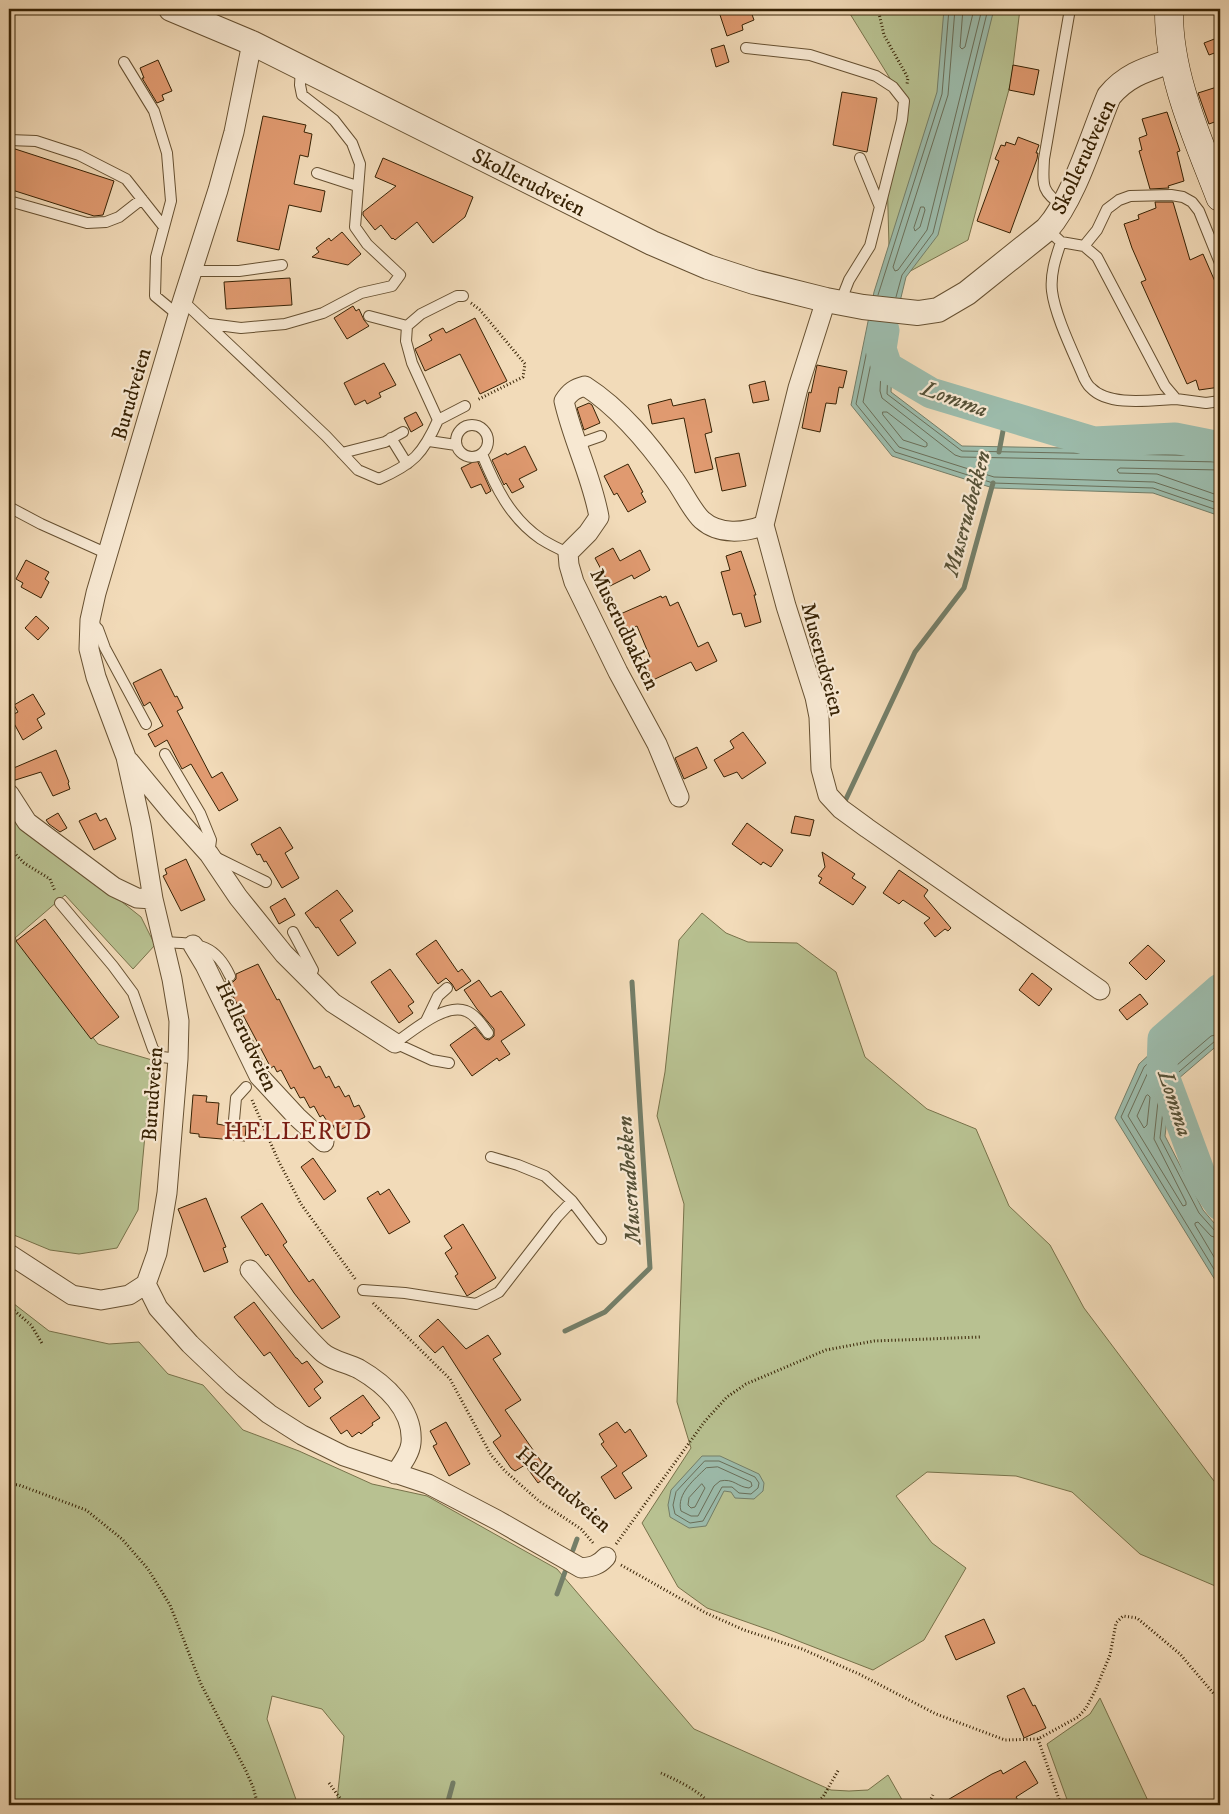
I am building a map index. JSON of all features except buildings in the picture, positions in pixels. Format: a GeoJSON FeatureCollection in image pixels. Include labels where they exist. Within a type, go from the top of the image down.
{"type":"FeatureCollection","features":[{"type":"Feature","properties":{"kind":"main road"},"geometry":{"type":"LineString","coordinates":[[1169,9],[1174,60],[1192,125],[1220,197]]}},
{"type":"Feature","properties":{"kind":"street","name":"Skollerudveien"},"geometry":{"type":"LineString","coordinates":[[170,9],[252,43],[652,243],[708,267],[754,282],[833,302],[902,313],[938,310],[967,293],[1000,268],[1054,235],[1055,220],[1074,183],[1110,96],[1117,86],[1130,77],[1174,60]]}},
{"type":"Feature","properties":{"kind":"street","name":"Burudveien"},"geometry":{"type":"LineString","coordinates":[[146,1284],[157,1253],[167,1194],[178,1059],[179,1020],[172,979],[177,943],[153,899],[141,825],[126,757],[91,658],[89,649],[90,620],[234,132],[252,43]]}},
{"type":"Feature","properties":{"kind":"street","name":"Muserudveien"},"geometry":{"type":"LineString","coordinates":[[833,302],[798,388],[764,525],[786,606],[815,697],[821,769],[828,795],[841,809],[1100,990]]}},
{"type":"Feature","properties":{"kind":"street","name":"Muserudbakken"},"geometry":{"type":"LineString","coordinates":[[679,797],[657,744],[618,672],[574,582],[569,565],[568,553],[588,533],[599,517],[595,493],[564,401],[568,394],[575,388],[585,386],[598,394],[645,442],[674,479],[702,520],[725,531],[755,529],[764,525]]}},
{"type":"Feature","properties":{"kind":"street","name":"Burudveien"},"geometry":{"type":"LineString","coordinates":[[126,757],[209,854],[244,904],[284,954],[333,1003],[395,1043]]}},
{"type":"Feature","properties":{"kind":"street"},"geometry":{"type":"LineString","coordinates":[[9,794],[26,822],[114,886],[137,898],[153,899]]}},
{"type":"Feature","properties":{"kind":"street"},"geometry":{"type":"LineString","coordinates":[[177,943],[205,965],[259,1076],[297,1117],[324,1142]]}},
{"type":"Feature","properties":{"kind":"street"},"geometry":{"type":"LineString","coordinates":[[9,1254],[72,1295],[101,1300],[129,1295],[146,1284]]}},
{"type":"Feature","properties":{"kind":"street"},"geometry":{"type":"LineString","coordinates":[[250,1270],[323,1353],[359,1370],[388,1391],[405,1413],[410,1428],[411,1444],[395,1474]]}},
{"type":"Feature","properties":{"kind":"street","name":"Hellerudveien"},"geometry":{"type":"LineString","coordinates":[[146,1284],[158,1308],[190,1344],[232,1384],[269,1414],[302,1435],[344,1456],[428,1484],[498,1520],[581,1568],[595,1565],[606,1557]]}},
{"type":"Feature","properties":{"kind":"lane"},"geometry":{"type":"LineString","coordinates":[[1063,206],[1049,197],[1043,182],[1044,159],[1070,9]]}},
{"type":"Feature","properties":{"kind":"lane"},"geometry":{"type":"LineString","coordinates":[[746,48],[810,55],[876,76],[893,87],[904,101],[902,120],[870,246],[833,302]]}},
{"type":"Feature","properties":{"kind":"lane"},"geometry":{"type":"LineString","coordinates":[[124,62],[154,111],[167,153],[171,201],[156,257],[155,296],[210,324],[358,470],[379,479],[407,464],[417,456],[429,441],[438,420],[465,406]]}},
{"type":"Feature","properties":{"kind":"lane"},"geometry":{"type":"LineString","coordinates":[[210,324],[241,328],[285,324],[323,313],[361,293],[392,286],[400,275],[367,244],[355,227],[360,164],[352,143],[334,120],[302,95],[300,85],[301,67]]}},
{"type":"Feature","properties":{"kind":"lane"},"geometry":{"type":"LineString","coordinates":[[9,140],[36,141],[79,155],[126,179],[164,227]]}},
{"type":"Feature","properties":{"kind":"lane"},"geometry":{"type":"LineString","coordinates":[[860,158],[880,207]]}},
{"type":"Feature","properties":{"kind":"lane"},"geometry":{"type":"LineString","coordinates":[[317,173],[357,186]]}},
{"type":"Feature","properties":{"kind":"lane"},"geometry":{"type":"LineString","coordinates":[[1084,246],[1098,230],[1107,209],[1119,200],[1130,196],[1171,195],[1184,197],[1192,202],[1198,211],[1220,263]]}},
{"type":"Feature","properties":{"kind":"lane"},"geometry":{"type":"LineString","coordinates":[[9,201],[87,223],[106,222],[119,217],[142,199]]}},
{"type":"Feature","properties":{"kind":"lane"},"geometry":{"type":"LineString","coordinates":[[1176,399],[1165,386],[1097,257],[1084,246],[1054,235],[1052,290],[1058,311],[1084,378],[1090,388],[1108,399],[1131,401],[1176,399],[1206,403],[1220,401]]}},
{"type":"Feature","properties":{"kind":"lane"},"geometry":{"type":"LineString","coordinates":[[193,271],[239,271],[282,265]]}},
{"type":"Feature","properties":{"kind":"lane"},"geometry":{"type":"LineString","coordinates":[[438,420],[412,363],[406,341],[407,326],[421,314],[457,296],[463,296]]}},
{"type":"Feature","properties":{"kind":"lane"},"geometry":{"type":"LineString","coordinates":[[370,316],[407,326]]}},
{"type":"Feature","properties":{"kind":"lane"},"geometry":{"type":"LineString","coordinates":[[475,424],[485,430],[488,445],[482,454],[468,456],[459,450],[456,445],[457,434],[461,428],[475,424]]}},
{"type":"Feature","properties":{"kind":"lane"},"geometry":{"type":"LineString","coordinates":[[342,453],[386,442],[403,432]]}},
{"type":"Feature","properties":{"kind":"lane"},"geometry":{"type":"LineString","coordinates":[[578,444],[601,436]]}},
{"type":"Feature","properties":{"kind":"lane"},"geometry":{"type":"LineString","coordinates":[[391,438],[407,464]]}},
{"type":"Feature","properties":{"kind":"lane"},"geometry":{"type":"LineString","coordinates":[[429,441],[456,445]]}},
{"type":"Feature","properties":{"kind":"lane"},"geometry":{"type":"LineString","coordinates":[[482,454],[494,484],[510,509],[526,527],[542,539],[568,553]]}},
{"type":"Feature","properties":{"kind":"lane"},"geometry":{"type":"LineString","coordinates":[[9,507],[41,524],[108,554]]}},
{"type":"Feature","properties":{"kind":"lane"},"geometry":{"type":"LineString","coordinates":[[90,620],[98,629],[105,648],[146,724]]}},
{"type":"Feature","properties":{"kind":"lane"},"geometry":{"type":"LineString","coordinates":[[165,754],[200,813],[211,840],[209,854],[266,882]]}},
{"type":"Feature","properties":{"kind":"lane"},"geometry":{"type":"LineString","coordinates":[[60,903],[133,993],[154,1049],[162,1057],[178,1059]]}},
{"type":"Feature","properties":{"kind":"lane"},"geometry":{"type":"LineString","coordinates":[[293,932],[313,970],[309,979]]}},
{"type":"Feature","properties":{"kind":"lane"},"geometry":{"type":"LineString","coordinates":[[177,943],[208,948],[221,960],[230,976]]}},
{"type":"Feature","properties":{"kind":"lane"},"geometry":{"type":"LineString","coordinates":[[426,1021],[438,996],[447,988]]}},
{"type":"Feature","properties":{"kind":"lane"},"geometry":{"type":"LineString","coordinates":[[449,1063],[432,1060],[395,1043],[444,1011],[458,1009],[467,1011],[476,1018],[488,1033]]}},
{"type":"Feature","properties":{"kind":"lane"},"geometry":{"type":"LineString","coordinates":[[234,1120],[236,1098],[246,1086]]}},
{"type":"Feature","properties":{"kind":"lane"},"geometry":{"type":"LineString","coordinates":[[491,1157],[545,1176],[572,1201],[601,1239]]}},
{"type":"Feature","properties":{"kind":"lane"},"geometry":{"type":"LineString","coordinates":[[363,1290],[406,1293],[476,1304],[499,1292],[557,1217],[572,1201]]}},
{"type":"Feature","properties":{"kind":"path"},"geometry":{"type":"LineString","coordinates":[[878,9],[884,35],[908,78],[904,101]]}},
{"type":"Feature","properties":{"kind":"path"},"geometry":{"type":"LineString","coordinates":[[463,296],[480,310],[525,364],[523,377],[465,406]]}},
{"type":"Feature","properties":{"kind":"path"},"geometry":{"type":"LineString","coordinates":[[9,847],[24,863],[50,878],[60,903]]}},
{"type":"Feature","properties":{"kind":"path","name":"Hellerudveien"},"geometry":{"type":"LineString","coordinates":[[246,1086],[278,1160],[301,1204],[363,1290],[377,1308],[450,1379],[491,1455],[505,1471],[539,1500],[581,1529],[606,1557]]}},
{"type":"Feature","properties":{"kind":"path"},"geometry":{"type":"LineString","coordinates":[[9,1306],[31,1325],[43,1345]]}},
{"type":"Feature","properties":{"kind":"path"},"geometry":{"type":"LineString","coordinates":[[981,1336],[874,1341],[826,1350],[746,1384],[727,1397],[705,1421],[606,1557],[706,1613],[744,1630],[802,1649],[859,1674],[936,1714],[1004,1740],[1038,1739],[1078,1717],[1086,1708],[1110,1655],[1116,1623],[1123,1616],[1137,1618],[1180,1654],[1220,1701]]}},
{"type":"Feature","properties":{"kind":"path"},"geometry":{"type":"LineString","coordinates":[[9,1484],[19,1485],[86,1510],[122,1539],[148,1570],[170,1605],[200,1684],[246,1771],[258,1805]]}},
{"type":"Feature","properties":{"kind":"path"},"geometry":{"type":"LineString","coordinates":[[1038,1739],[1061,1805]]}},
{"type":"Feature","properties":{"kind":"path"},"geometry":{"type":"LineString","coordinates":[[813,1805],[823,1797],[840,1769]]}},
{"type":"Feature","properties":{"kind":"path"},"geometry":{"type":"LineString","coordinates":[[661,1773],[692,1790],[707,1800],[710,1805]]}},
{"type":"Feature","properties":{"kind":"path"},"geometry":{"type":"LineString","coordinates":[[329,1783],[346,1805]]}},
{"type":"Feature","properties":{"kind":"path"},"geometry":{"type":"LineString","coordinates":[[928,1805],[933,1795]]}},
{"type":"Feature","properties":{"kind":"green space"},"geometry":{"type":"Polygon","coordinates":[[[847,9],[1020,9],[1011,82],[968,240],[890,282],[887,173],[904,101],[847,9]]]}},
{"type":"Feature","properties":{"kind":"green space"},"geometry":{"type":"Polygon","coordinates":[[[9,810],[10,813],[141,917],[155,945],[133,969],[65,895],[15,938],[98,1044],[152,1060],[138,1210],[117,1248],[79,1254],[50,1250],[9,1233],[9,810]]]}},
{"type":"Feature","properties":{"kind":"green space"},"geometry":{"type":"Polygon","coordinates":[[[702,913],[726,933],[748,942],[797,943],[836,972],[865,1057],[927,1109],[976,1129],[1009,1206],[1050,1245],[1084,1308],[1220,1489],[1220,1588],[1140,1554],[1072,1492],[1016,1476],[927,1472],[896,1496],[932,1543],[966,1568],[924,1640],[873,1670],[707,1608],[678,1587],[642,1523],[691,1448],[677,1402],[684,1204],[657,1116],[665,1072],[679,940],[702,913]]]}},
{"type":"Feature","properties":{"kind":"green space"},"geometry":{"type":"Polygon","coordinates":[[[9,1300],[49,1331],[109,1344],[139,1342],[168,1374],[203,1385],[243,1430],[299,1451],[372,1484],[427,1496],[557,1569],[694,1729],[831,1790],[868,1790],[888,1775],[905,1805],[340,1805],[337,1800],[344,1736],[322,1709],[272,1696],[267,1719],[298,1805],[9,1805],[9,1300]]]}},
{"type":"Feature","properties":{"kind":"green space"},"geometry":{"type":"Polygon","coordinates":[[[1100,1698],[1150,1805],[1069,1805],[1047,1744],[1090,1714],[1100,1698]]]}},
{"type":"Feature","properties":{"kind":"water"},"geometry":{"type":"Polygon","coordinates":[[[944,9],[994,9],[938,235],[906,277],[894,326],[891,392],[962,446],[1220,451],[1220,516],[1153,493],[993,488],[892,456],[851,405],[874,292],[937,92],[944,9]]]}},
{"type":"Feature","properties":{"kind":"water"},"geometry":{"type":"Polygon","coordinates":[[[1220,989],[1220,1043],[1171,1085],[1165,1136],[1203,1210],[1220,1230],[1220,1288],[1115,1118],[1139,1064],[1220,989]]]}},
{"type":"Feature","properties":{"kind":"water"},"geometry":{"type":"Polygon","coordinates":[[[702,1456],[720,1456],[759,1474],[764,1483],[763,1491],[754,1499],[735,1498],[731,1492],[724,1491],[706,1526],[689,1528],[670,1517],[668,1505],[671,1490],[702,1456]]]}},
{"type":"Feature","properties":{"kind":"waterway","name":"Lomma"},"geometry":{"type":"LineString","coordinates":[[884,330],[881,349],[887,367],[931,393],[1094,442],[1175,438],[1220,447]]}},
{"type":"Feature","properties":{"kind":"waterway","name":"Muserudbekken"},"geometry":{"type":"LineString","coordinates":[[999,452],[1006,415]]}},
{"type":"Feature","properties":{"kind":"waterway","name":"Muserudbekken"},"geometry":{"type":"LineString","coordinates":[[846,799],[915,652],[964,588],[993,483]]}},
{"type":"Feature","properties":{"kind":"waterway","name":"Muserudbekken"},"geometry":{"type":"LineString","coordinates":[[565,1331],[605,1312],[650,1268],[632,982]]}},
{"type":"Feature","properties":{"kind":"waterway","name":"Lomma"},"geometry":{"type":"LineString","coordinates":[[1220,989],[1163,1039],[1162,1071],[1202,1179],[1220,1205]]}},
{"type":"Feature","properties":{"kind":"waterway"},"geometry":{"type":"LineString","coordinates":[[573,1550],[577,1539]]}},
{"type":"Feature","properties":{"kind":"waterway"},"geometry":{"type":"LineString","coordinates":[[557,1594],[565,1572]]}},
{"type":"Feature","properties":{"kind":"waterway"},"geometry":{"type":"LineString","coordinates":[[447,1805],[453,1783]]}},
{"type":"Feature","properties":{"kind":"district","name":"HELLERUD"},"geometry":{"type":"Point","coordinates":[298,1131]}}]}
